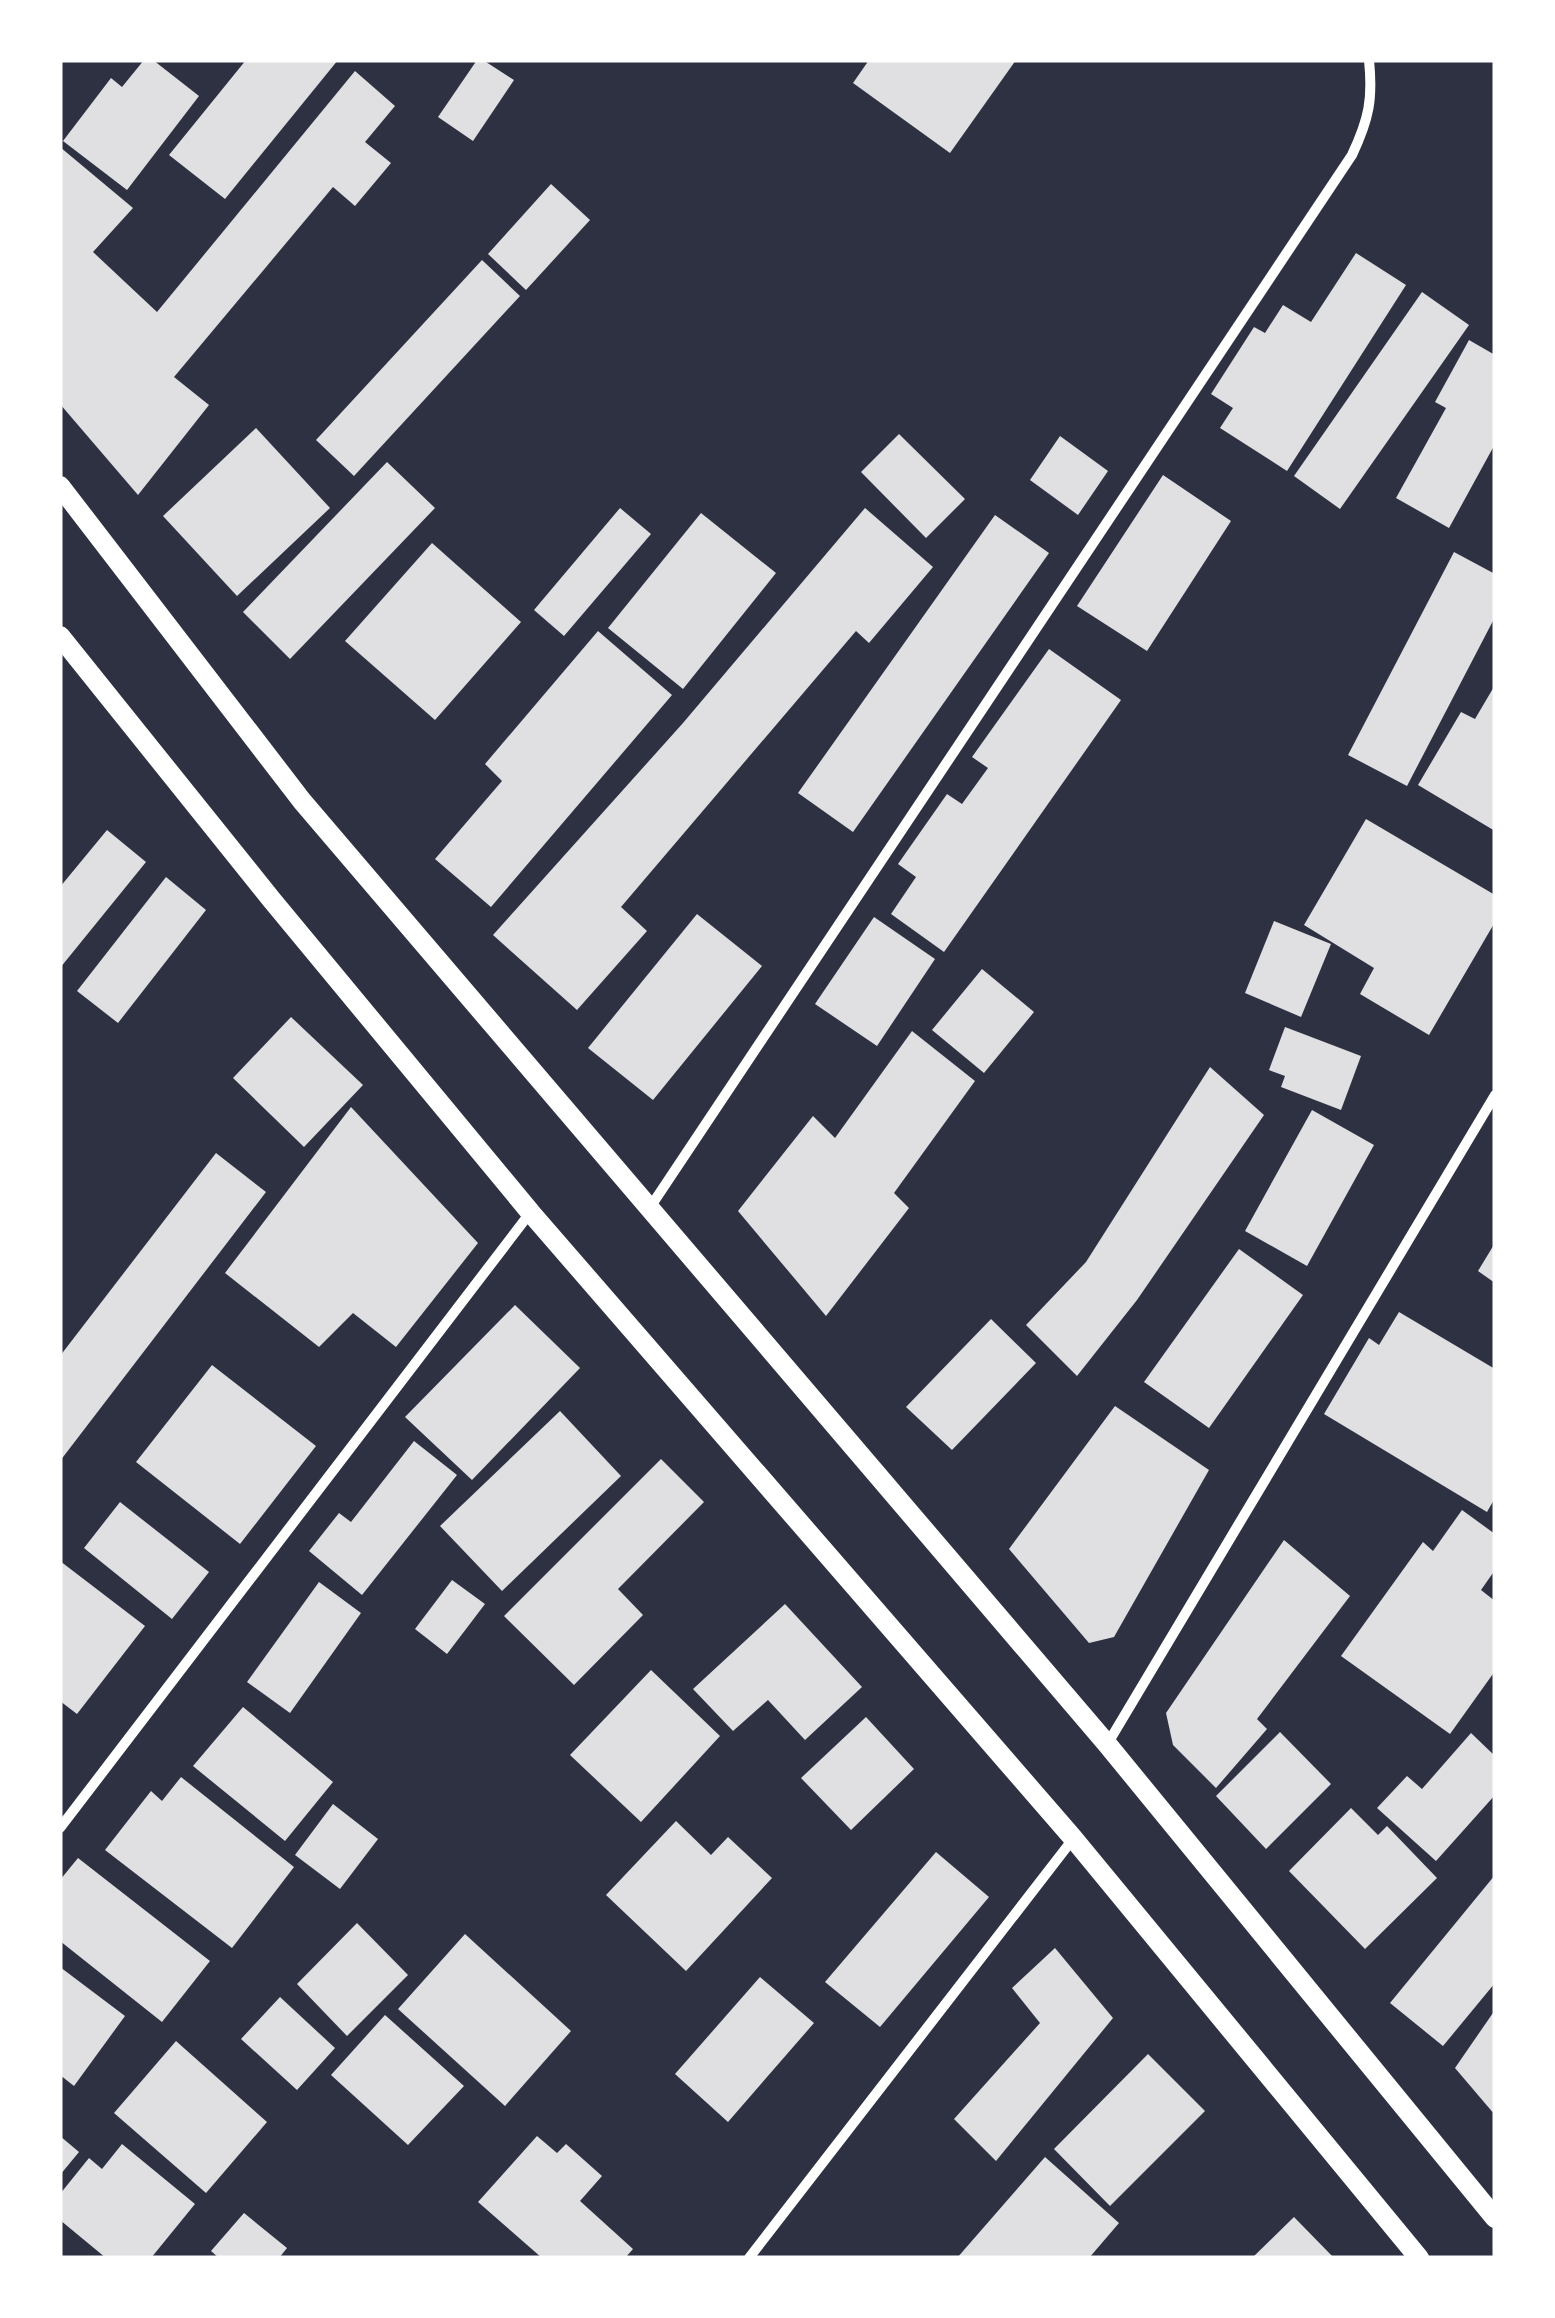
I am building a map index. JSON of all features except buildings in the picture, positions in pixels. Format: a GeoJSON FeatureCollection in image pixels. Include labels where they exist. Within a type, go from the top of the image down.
{"type":"FeatureCollection","features":[{"type":"Feature","properties":{"kind":"main road"},"geometry":{"type":"LineString","coordinates":[[60,486],[302,802],[1107,1744],[1495,2218]]}},
{"type":"Feature","properties":{"kind":"main road"},"geometry":{"type":"LineString","coordinates":[[60,636],[530,1213],[1074,1838],[1419,2258]]}},
{"type":"Feature","properties":{"kind":"street"},"geometry":{"type":"LineString","coordinates":[[649,1210],[1352,155],[1365,128],[1372,96],[1369,60]]}},
{"type":"Feature","properties":{"kind":"street"},"geometry":{"type":"LineString","coordinates":[[1107,1744],[1495,1095]]}},
{"type":"Feature","properties":{"kind":"street"},"geometry":{"type":"LineString","coordinates":[[60,1828],[530,1213]]}},
{"type":"Feature","properties":{"kind":"street"},"geometry":{"type":"LineString","coordinates":[[750,2258],[1074,1838]]}}]}
